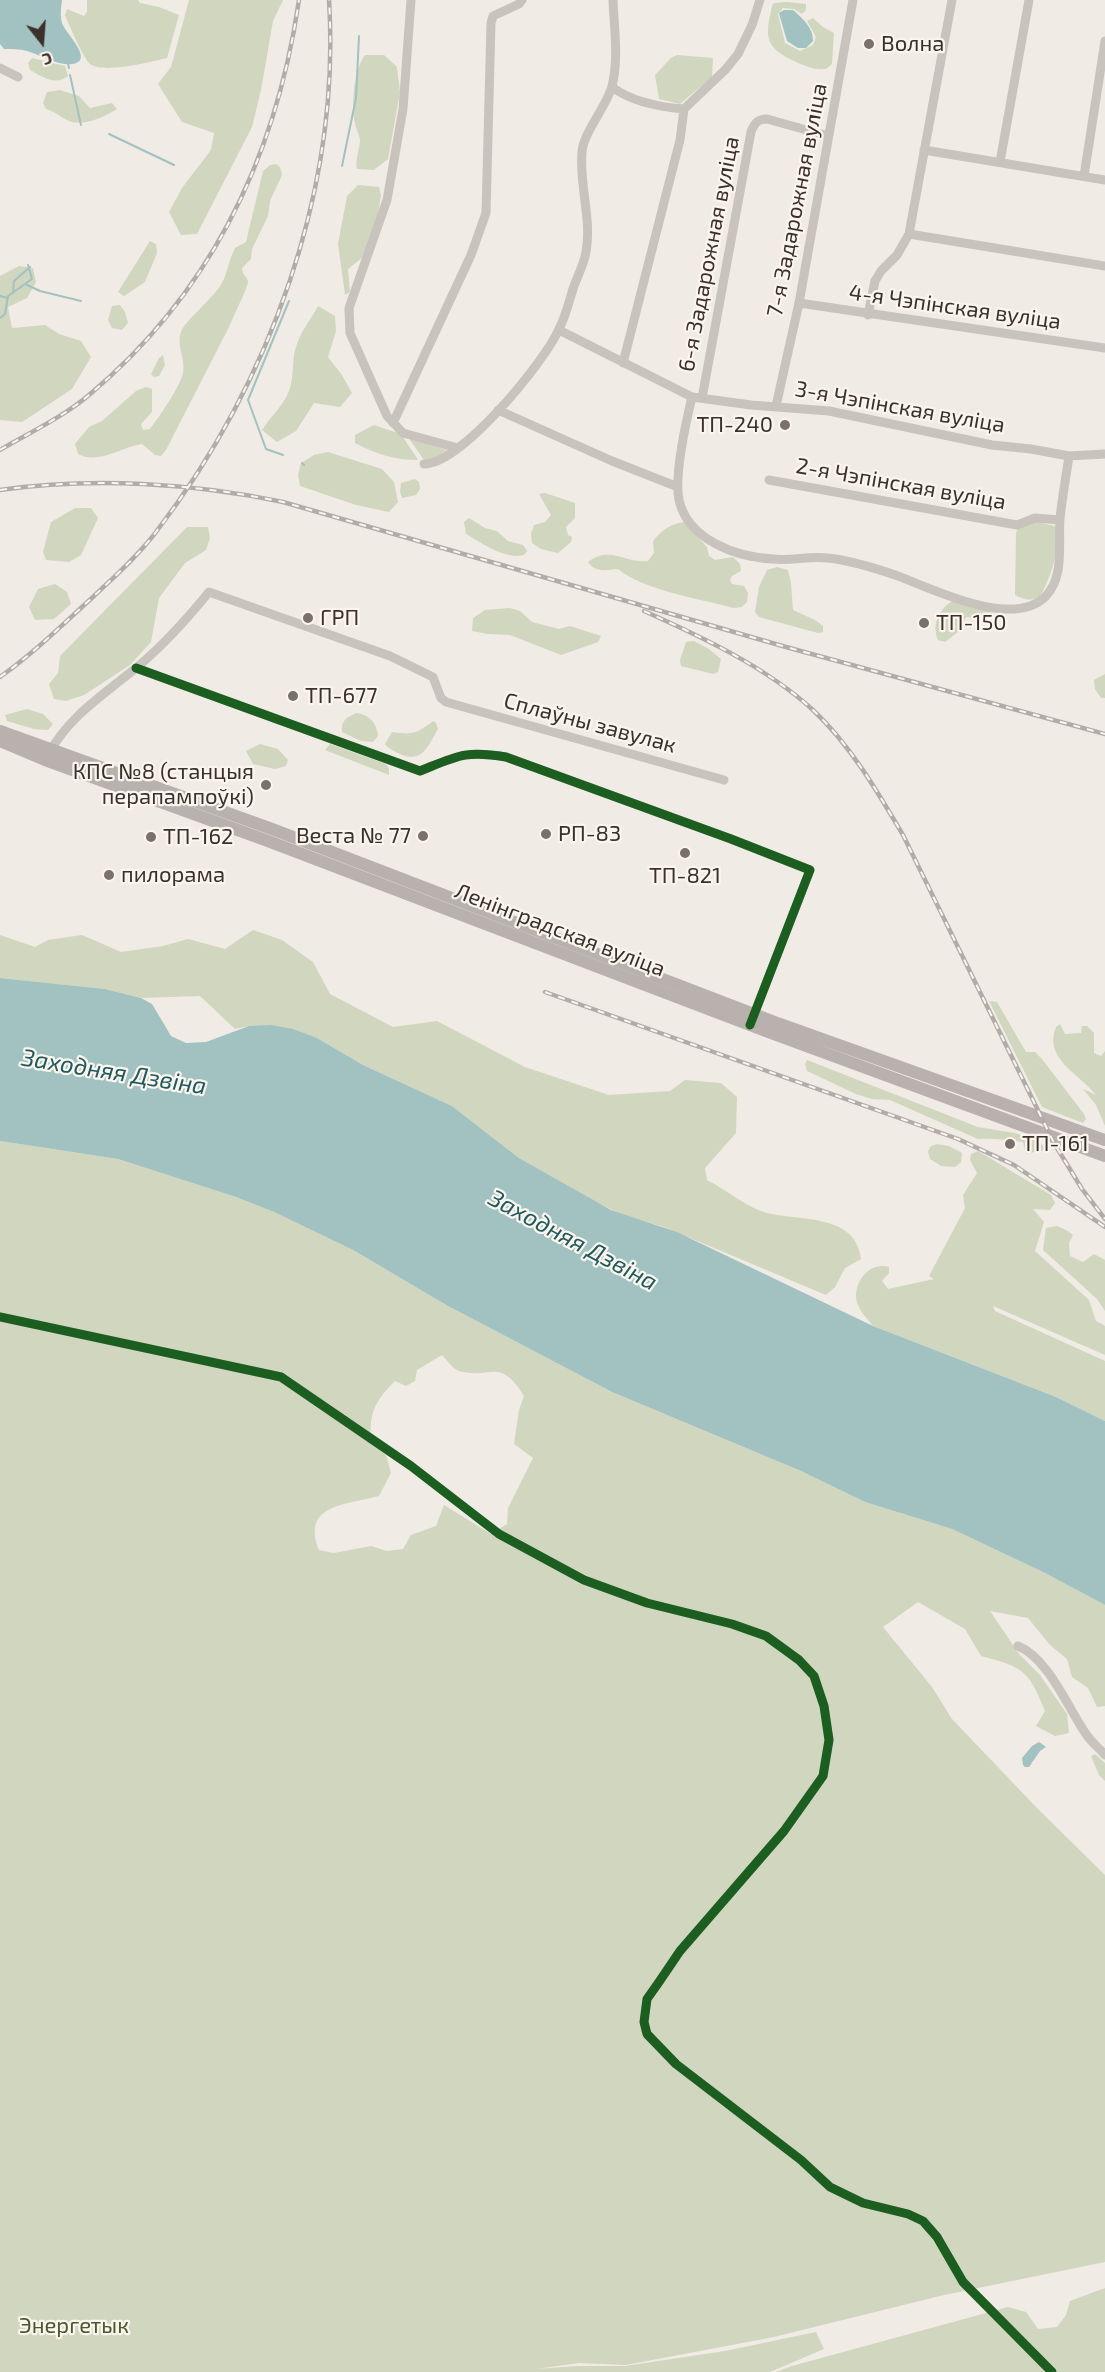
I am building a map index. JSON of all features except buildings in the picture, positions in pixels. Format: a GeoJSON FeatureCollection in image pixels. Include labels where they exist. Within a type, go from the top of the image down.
{"type":"FeatureCollection","features":[{"type":"Feature","properties":{"kind":"main road","name":"Ленінградская вуліца"},"geometry":{"type":"LineString","coordinates":[[0,731],[52,748],[159,794],[1105,1156]]}},
{"type":"Feature","properties":{"kind":"main road","name":"Ленінградская вуліца"},"geometry":{"type":"LineString","coordinates":[[0,741],[45,760],[159,794]]}},
{"type":"Feature","properties":{"kind":"main road","name":"Ленінградская вуліца"},"geometry":{"type":"LineString","coordinates":[[752,1020],[1105,1140]]}},
{"type":"Feature","properties":{"kind":"street"},"geometry":{"type":"LineString","coordinates":[[411,0],[403,109],[387,200],[349,308],[350,333],[387,417],[403,433],[458,448]]}},
{"type":"Feature","properties":{"kind":"street"},"geometry":{"type":"LineString","coordinates":[[393,423],[471,255],[486,213],[491,23],[493,16],[519,4],[522,0]]}},
{"type":"Feature","properties":{"kind":"street"},"geometry":{"type":"LineString","coordinates":[[424,464],[431,464],[446,457],[498,410],[532,372],[559,330],[586,253],[588,217],[582,150],[612,87],[615,49],[613,0]]}},
{"type":"Feature","properties":{"kind":"street"},"geometry":{"type":"LineString","coordinates":[[623,363],[680,140],[684,109],[726,69],[738,54],[752,25],[760,0]]}},
{"type":"Feature","properties":{"kind":"street","name":"7-я Задарожная вуліца"},"geometry":{"type":"LineString","coordinates":[[776,406],[799,303],[853,0]]}},
{"type":"Feature","properties":{"kind":"street"},"geometry":{"type":"LineString","coordinates":[[868,315],[875,281],[881,271],[897,255],[909,234],[952,0]]}},
{"type":"Feature","properties":{"kind":"street"},"geometry":{"type":"LineString","coordinates":[[1000,162],[1029,0]]}},
{"type":"Feature","properties":{"kind":"street"},"geometry":{"type":"LineString","coordinates":[[1084,176],[1105,40]]}},
{"type":"Feature","properties":{"kind":"street"},"geometry":{"type":"LineString","coordinates":[[0,68],[18,77]]}},
{"type":"Feature","properties":{"kind":"street"},"geometry":{"type":"LineString","coordinates":[[612,87],[622,94],[662,107],[684,109]]}},
{"type":"Feature","properties":{"kind":"street","name":"6-я Задарожная вуліца"},"geometry":{"type":"LineString","coordinates":[[678,487],[683,434],[697,397],[754,124],[761,119],[767,119],[828,136]]}},
{"type":"Feature","properties":{"kind":"street"},"geometry":{"type":"LineString","coordinates":[[924,150],[1105,180]]}},
{"type":"Feature","properties":{"kind":"street"},"geometry":{"type":"LineString","coordinates":[[909,234],[1105,266]]}},
{"type":"Feature","properties":{"kind":"street","name":"4-я Чэпінская вуліца"},"geometry":{"type":"LineString","coordinates":[[799,303],[868,315],[1105,348]]}},
{"type":"Feature","properties":{"kind":"street","name":"3-я Чэпінская вуліца"},"geometry":{"type":"LineString","coordinates":[[559,330],[697,397],[752,405],[829,411],[992,446],[1031,449],[1069,456],[1105,454]]}},
{"type":"Feature","properties":{"kind":"street"},"geometry":{"type":"LineString","coordinates":[[498,410],[612,461],[678,487],[685,514],[699,535],[713,544],[773,560],[803,557],[830,558],[897,576],[937,592],[999,609],[1037,603],[1046,596],[1053,585],[1061,558],[1060,520],[1069,456]]}},
{"type":"Feature","properties":{"kind":"street","name":"2-я Чэпінская вуліца"},"geometry":{"type":"LineString","coordinates":[[769,480],[1017,525],[1035,518],[1060,520]]}},
{"type":"Feature","properties":{"kind":"street","name":"Сплаўны завулак"},"geometry":{"type":"LineString","coordinates":[[136,668],[180,627],[209,592],[390,656],[433,676],[441,698],[446,702],[724,780]]}},
{"type":"Feature","properties":{"kind":"street"},"geometry":{"type":"LineString","coordinates":[[45,760],[58,736],[90,703],[136,668],[420,771],[460,755],[479,752],[506,757],[731,838],[810,870],[752,1020]]}},
{"type":"Feature","properties":{"kind":"street"},"geometry":{"type":"LineString","coordinates":[[0,1317],[281,1377],[411,1466],[499,1534],[584,1580],[646,1602],[732,1624],[766,1636],[799,1660],[814,1676],[824,1706],[828,1740],[823,1776],[784,1831],[680,1951],[647,1999],[644,2022],[647,2034],[676,2064],[801,2160],[830,2187],[863,2204],[908,2214],[923,2221],[937,2237],[963,2282],[1052,2372]]}},
{"type":"Feature","properties":{"kind":"street"},"geometry":{"type":"LineString","coordinates":[[1018,1646],[1028,1650],[1050,1676],[1087,1737],[1105,1755]]}},
{"type":"Feature","properties":{"kind":"green space"},"geometry":{"type":"Polygon","coordinates":[[[87,0],[138,0],[140,3],[179,15],[167,58],[116,68],[97,67],[90,64],[65,15],[67,9],[84,16],[87,12],[87,0]]]}},
{"type":"Feature","properties":{"kind":"green space"},"geometry":{"type":"Polygon","coordinates":[[[189,0],[283,0],[273,21],[252,127],[197,234],[181,235],[169,212],[182,188],[211,150],[214,133],[182,122],[158,84],[171,67],[189,0]]]}},
{"type":"Feature","properties":{"kind":"green space"},"geometry":{"type":"Polygon","coordinates":[[[774,3],[806,4],[806,10],[802,14],[794,9],[783,8],[778,14],[785,43],[800,51],[813,45],[816,37],[807,21],[813,18],[834,33],[832,64],[826,69],[813,68],[794,61],[780,53],[771,44],[768,25],[772,6],[774,3]]]}},
{"type":"Feature","properties":{"kind":"green space"},"geometry":{"type":"Polygon","coordinates":[[[365,55],[384,55],[397,67],[400,92],[388,159],[374,170],[357,169],[360,141],[354,115],[354,97],[358,69],[365,55]]]}},
{"type":"Feature","properties":{"kind":"green space"},"geometry":{"type":"Polygon","coordinates":[[[677,55],[713,58],[712,77],[680,104],[659,99],[655,75],[671,58],[677,55]]]}},
{"type":"Feature","properties":{"kind":"green space"},"geometry":{"type":"Polygon","coordinates":[[[32,58],[65,66],[68,76],[54,80],[30,70],[28,63],[32,58]]]}},
{"type":"Feature","properties":{"kind":"green space"},"geometry":{"type":"Polygon","coordinates":[[[60,90],[79,96],[90,108],[112,103],[117,109],[93,121],[79,123],[67,120],[46,109],[43,103],[47,92],[60,90]]]}},
{"type":"Feature","properties":{"kind":"green space"},"geometry":{"type":"Polygon","coordinates":[[[276,164],[280,167],[282,175],[270,201],[268,216],[252,249],[251,259],[242,268],[248,281],[246,289],[166,450],[161,456],[155,455],[142,444],[94,458],[78,454],[75,444],[89,427],[102,421],[136,391],[146,387],[152,389],[152,412],[141,424],[143,430],[150,429],[159,417],[174,394],[183,373],[181,332],[222,283],[235,248],[246,242],[263,171],[270,165],[276,164]]]}},
{"type":"Feature","properties":{"kind":"green space"},"geometry":{"type":"Polygon","coordinates":[[[358,185],[379,187],[381,195],[378,214],[363,257],[348,269],[350,292],[345,295],[338,244],[347,196],[358,185]]]}},
{"type":"Feature","properties":{"kind":"green space"},"geometry":{"type":"Polygon","coordinates":[[[150,241],[156,244],[157,253],[145,282],[124,296],[118,292],[150,241]]]}},
{"type":"Feature","properties":{"kind":"green space"},"geometry":{"type":"Polygon","coordinates":[[[19,266],[33,268],[36,282],[27,298],[8,307],[12,328],[45,325],[59,334],[81,341],[91,357],[72,389],[22,422],[0,420],[0,276],[19,266]]]}},
{"type":"Feature","properties":{"kind":"green space"},"geometry":{"type":"Polygon","coordinates":[[[120,305],[128,323],[122,330],[112,328],[108,320],[112,306],[120,305]]]}},
{"type":"Feature","properties":{"kind":"green space"},"geometry":{"type":"Polygon","coordinates":[[[318,306],[335,316],[336,331],[328,357],[352,393],[340,407],[314,403],[296,431],[277,442],[262,430],[289,391],[297,344],[318,306]]]}},
{"type":"Feature","properties":{"kind":"green space"},"geometry":{"type":"Polygon","coordinates":[[[163,355],[165,365],[159,376],[154,377],[151,374],[163,355]]]}},
{"type":"Feature","properties":{"kind":"green space"},"geometry":{"type":"Polygon","coordinates":[[[374,425],[401,434],[418,460],[386,456],[355,443],[355,435],[374,425]]]}},
{"type":"Feature","properties":{"kind":"green space"},"geometry":{"type":"Polygon","coordinates":[[[408,437],[447,450],[434,458],[424,460],[408,437]]]}},
{"type":"Feature","properties":{"kind":"green space"},"geometry":{"type":"Polygon","coordinates":[[[328,452],[382,469],[394,482],[398,502],[389,512],[356,505],[300,486],[298,475],[301,463],[314,455],[328,452]]]}},
{"type":"Feature","properties":{"kind":"green space"},"geometry":{"type":"Polygon","coordinates":[[[415,479],[419,482],[420,489],[416,495],[402,498],[401,483],[415,479]]]}},
{"type":"Feature","properties":{"kind":"green space"},"geometry":{"type":"Polygon","coordinates":[[[545,493],[575,503],[575,518],[566,527],[568,535],[572,537],[571,542],[558,553],[541,549],[532,543],[531,534],[534,525],[545,522],[551,515],[539,494],[545,493]]]}},
{"type":"Feature","properties":{"kind":"green space"},"geometry":{"type":"Polygon","coordinates":[[[75,508],[91,508],[98,518],[81,555],[69,562],[46,560],[43,552],[51,522],[75,508]]]}},
{"type":"Feature","properties":{"kind":"green space"},"geometry":{"type":"Polygon","coordinates":[[[469,518],[485,528],[497,531],[508,541],[523,545],[527,551],[524,555],[517,556],[486,546],[466,534],[464,522],[469,518]]]}},
{"type":"Feature","properties":{"kind":"green space"},"geometry":{"type":"Polygon","coordinates":[[[684,522],[707,547],[709,556],[715,560],[733,557],[740,564],[741,571],[732,576],[730,580],[732,584],[744,586],[748,593],[747,602],[742,607],[733,608],[673,593],[642,583],[618,569],[597,569],[588,562],[604,555],[648,561],[654,553],[653,541],[656,537],[670,526],[684,522]]]}},
{"type":"Feature","properties":{"kind":"green space"},"geometry":{"type":"Polygon","coordinates":[[[1036,522],[1055,526],[1056,554],[1040,597],[1027,599],[1015,595],[1016,533],[1018,528],[1036,522]]]}},
{"type":"Feature","properties":{"kind":"green space"},"geometry":{"type":"Polygon","coordinates":[[[187,527],[208,527],[210,538],[206,550],[185,563],[159,598],[151,642],[130,665],[84,695],[66,701],[54,699],[49,684],[58,673],[60,656],[187,527]]]}},
{"type":"Feature","properties":{"kind":"green space"},"geometry":{"type":"Polygon","coordinates":[[[777,567],[788,570],[793,610],[815,620],[823,626],[823,632],[818,633],[759,617],[755,612],[759,587],[767,570],[777,567]]]}},
{"type":"Feature","properties":{"kind":"green space"},"geometry":{"type":"Polygon","coordinates":[[[55,584],[67,592],[71,604],[54,619],[35,620],[29,607],[38,589],[55,584]]]}},
{"type":"Feature","properties":{"kind":"green space"},"geometry":{"type":"Polygon","coordinates":[[[955,599],[983,607],[994,614],[993,618],[988,620],[966,617],[958,632],[945,642],[938,640],[936,622],[938,617],[941,611],[955,599]]]}},
{"type":"Feature","properties":{"kind":"green space"},"geometry":{"type":"Polygon","coordinates":[[[510,608],[520,611],[532,622],[559,629],[570,626],[601,636],[598,642],[561,655],[510,635],[472,631],[473,618],[485,610],[510,608]]]}},
{"type":"Feature","properties":{"kind":"green space"},"geometry":{"type":"Polygon","coordinates":[[[694,641],[721,659],[718,672],[713,674],[681,666],[680,660],[686,642],[694,641]]]}},
{"type":"Feature","properties":{"kind":"green space"},"geometry":{"type":"Polygon","coordinates":[[[1105,674],[1105,698],[1101,698],[1095,689],[1094,680],[1105,674]]]}},
{"type":"Feature","properties":{"kind":"green space"},"geometry":{"type":"Polygon","coordinates":[[[27,709],[43,714],[53,724],[48,730],[34,729],[7,721],[5,715],[27,709]]]}},
{"type":"Feature","properties":{"kind":"green space"},"geometry":{"type":"Polygon","coordinates":[[[356,713],[365,715],[374,723],[378,736],[373,742],[361,741],[342,732],[345,720],[356,713]]]}},
{"type":"Feature","properties":{"kind":"green space"},"geometry":{"type":"Polygon","coordinates":[[[433,721],[438,729],[424,752],[419,755],[414,757],[400,754],[385,744],[392,732],[414,732],[433,721]]]}},
{"type":"Feature","properties":{"kind":"green space"},"geometry":{"type":"Polygon","coordinates":[[[260,744],[278,749],[288,760],[286,766],[275,769],[253,764],[246,751],[260,744]]]}},
{"type":"Feature","properties":{"kind":"green space"},"geometry":{"type":"Polygon","coordinates":[[[330,744],[386,764],[389,775],[325,750],[330,744]]]}},
{"type":"Feature","properties":{"kind":"green space"},"geometry":{"type":"Polygon","coordinates":[[[253,930],[282,940],[313,962],[330,994],[393,1027],[437,1021],[525,1067],[609,1095],[670,1091],[685,1080],[721,1083],[737,1097],[736,1133],[705,1168],[707,1180],[764,1212],[837,1226],[848,1233],[857,1244],[861,1259],[845,1268],[835,1287],[826,1295],[664,1227],[621,1214],[596,1202],[519,1158],[452,1106],[363,1065],[317,1038],[249,1026],[235,1029],[200,996],[141,998],[105,989],[0,978],[0,935],[35,947],[48,940],[82,935],[121,952],[163,946],[188,939],[225,949],[253,930]]]}},
{"type":"Feature","properties":{"kind":"green space"},"geometry":{"type":"Polygon","coordinates":[[[989,1001],[997,1002],[1026,1052],[1035,1052],[1042,1059],[1084,1114],[1086,1119],[1083,1123],[1042,1107],[989,1001]]]}},
{"type":"Feature","properties":{"kind":"green space"},"geometry":{"type":"Polygon","coordinates":[[[1060,1024],[1065,1034],[1081,1033],[1082,1026],[1087,1026],[1094,1033],[1094,1053],[1101,1056],[1105,1051],[1105,1126],[1096,1105],[1083,1089],[1096,1095],[1065,1065],[1055,1048],[1053,1038],[1056,1027],[1060,1024]]]}},
{"type":"Feature","properties":{"kind":"green space"},"geometry":{"type":"Polygon","coordinates":[[[807,1060],[978,1127],[1015,1133],[1033,1139],[1047,1148],[1026,1154],[1023,1142],[978,1139],[890,1100],[872,1099],[856,1094],[807,1071],[805,1064],[807,1060]]]}},
{"type":"Feature","properties":{"kind":"green space","name":"Энергетык"},"geometry":{"type":"Polygon","coordinates":[[[0,1141],[118,1159],[236,1197],[274,1212],[353,1250],[448,1306],[612,1392],[801,1471],[865,1502],[952,1529],[1045,1573],[1105,1605],[1105,1706],[1097,1707],[1088,1688],[1072,1677],[1067,1659],[1050,1645],[1028,1618],[990,1611],[1019,1654],[1040,1675],[1067,1714],[1069,1733],[1055,1736],[1036,1726],[1045,1711],[1029,1678],[1015,1667],[981,1656],[965,1629],[918,1602],[883,1627],[932,1687],[952,1719],[1105,1875],[1105,2262],[944,2295],[774,2337],[626,2365],[579,2363],[536,2369],[625,2366],[725,2351],[816,2332],[824,2349],[770,2372],[0,2372],[0,1141]],[[442,1355],[417,1370],[415,1381],[406,1386],[395,1381],[382,1395],[372,1416],[371,1443],[386,1455],[391,1473],[379,1496],[341,1505],[321,1515],[316,1523],[315,1535],[319,1550],[334,1553],[371,1546],[387,1551],[403,1549],[411,1535],[436,1526],[444,1505],[491,1534],[507,1524],[508,1508],[533,1458],[514,1444],[519,1410],[524,1396],[508,1376],[494,1372],[459,1371],[442,1355]]]}},
{"type":"Feature","properties":{"kind":"green space"},"geometry":{"type":"Polygon","coordinates":[[[937,1144],[949,1146],[962,1153],[961,1162],[955,1167],[941,1166],[930,1159],[928,1151],[931,1146],[937,1144]]]}},
{"type":"Feature","properties":{"kind":"green space"},"geometry":{"type":"Polygon","coordinates":[[[978,1151],[1051,1195],[1055,1203],[1050,1210],[1033,1209],[1044,1222],[1035,1251],[1089,1300],[1096,1321],[1105,1326],[1105,1355],[993,1306],[995,1311],[1105,1361],[1105,1421],[1056,1397],[873,1326],[858,1305],[856,1297],[859,1284],[866,1273],[876,1267],[889,1267],[889,1273],[882,1281],[888,1289],[934,1279],[929,1276],[965,1208],[963,1195],[977,1173],[970,1160],[971,1154],[978,1151]]]}},
{"type":"Feature","properties":{"kind":"green space"},"geometry":{"type":"Polygon","coordinates":[[[1057,1226],[1073,1235],[1069,1243],[1070,1256],[1083,1262],[1094,1254],[1105,1260],[1105,1311],[1097,1299],[1043,1250],[1046,1228],[1057,1226]]]}},
{"type":"Feature","properties":{"kind":"green space"},"geometry":{"type":"Polygon","coordinates":[[[1095,1754],[1105,1763],[1105,1781],[1099,1775],[1091,1756],[1095,1754]]]}},
{"type":"Feature","properties":{"kind":"green space"},"geometry":{"type":"Polygon","coordinates":[[[1105,2288],[1105,2372],[776,2372],[1008,2307],[1026,2312],[1038,2329],[1057,2327],[1066,2315],[1070,2301],[1105,2288]]]}},
{"type":"Feature","properties":{"kind":"water"},"geometry":{"type":"Polygon","coordinates":[[[0,0],[62,0],[62,23],[80,52],[79,62],[61,63],[27,51],[4,49],[0,44],[0,0]]]}},
{"type":"Feature","properties":{"kind":"water"},"geometry":{"type":"Polygon","coordinates":[[[784,10],[793,10],[809,27],[813,41],[806,48],[798,48],[787,41],[779,13],[784,10]]]}},
{"type":"Feature","properties":{"kind":"water","name":"Заходняя Дзвіна"},"geometry":{"type":"Polygon","coordinates":[[[0,978],[105,989],[141,998],[152,1004],[171,1036],[186,1043],[206,1042],[249,1026],[271,1025],[293,1029],[317,1038],[363,1065],[452,1106],[519,1158],[611,1210],[677,1232],[873,1326],[1056,1397],[1105,1421],[1105,1605],[1045,1573],[952,1529],[865,1502],[801,1471],[612,1392],[448,1306],[353,1250],[274,1212],[236,1197],[118,1159],[0,1141],[0,978]]]}},
{"type":"Feature","properties":{"kind":"water"},"geometry":{"type":"Polygon","coordinates":[[[1039,1742],[1046,1747],[1040,1751],[1029,1767],[1025,1767],[1022,1758],[1032,1746],[1039,1742]]]}},
{"type":"Feature","properties":{"kind":"waterway"},"geometry":{"type":"LineString","coordinates":[[342,166],[356,98],[359,36]]}},
{"type":"Feature","properties":{"kind":"waterway"},"geometry":{"type":"LineString","coordinates":[[68,64],[69,68]]}},
{"type":"Feature","properties":{"kind":"waterway"},"geometry":{"type":"LineString","coordinates":[[70,75],[81,125]]}},
{"type":"Feature","properties":{"kind":"waterway"},"geometry":{"type":"LineString","coordinates":[[109,134],[174,165]]}},
{"type":"Feature","properties":{"kind":"waterway"},"geometry":{"type":"LineString","coordinates":[[0,318],[5,314],[8,296],[32,279],[28,265]]}},
{"type":"Feature","properties":{"kind":"waterway"},"geometry":{"type":"LineString","coordinates":[[13,293],[14,281],[30,267]]}},
{"type":"Feature","properties":{"kind":"waterway"},"geometry":{"type":"LineString","coordinates":[[27,285],[40,291],[81,301]]}},
{"type":"Feature","properties":{"kind":"waterway"},"geometry":{"type":"LineString","coordinates":[[0,296],[8,298]]}},
{"type":"Feature","properties":{"kind":"waterway"},"geometry":{"type":"LineString","coordinates":[[283,455],[266,449],[248,400],[289,301]]}},
{"type":"Feature","properties":{"kind":"railway"},"geometry":{"type":"LineString","coordinates":[[0,450],[57,418],[89,395],[132,355],[170,312],[203,266],[231,218],[255,167],[274,113],[299,0]]}},
{"type":"Feature","properties":{"kind":"railway"},"geometry":{"type":"LineString","coordinates":[[0,677],[48,638],[142,549],[197,474],[233,413],[264,348],[290,281],[310,212],[323,142],[330,71],[329,0]]}},
{"type":"Feature","properties":{"kind":"railway"},"geometry":{"type":"LineString","coordinates":[[0,490],[71,484],[142,484],[213,490],[283,502],[786,647],[1105,734]]}},
{"type":"Feature","properties":{"kind":"railway"},"geometry":{"type":"LineString","coordinates":[[644,611],[711,642],[775,680],[813,710],[851,754],[903,835],[1054,1143],[1082,1189],[1105,1219]]}},
{"type":"Feature","properties":{"kind":"railway"},"geometry":{"type":"LineString","coordinates":[[545,992],[958,1139],[1014,1165],[1105,1227]]}},
{"type":"Feature","properties":{"kind":"cycle path"},"geometry":{"type":"LineString","coordinates":[[136,668],[420,771],[471,754],[506,757],[810,870],[750,1025]]}},
{"type":"Feature","properties":{"kind":"cycle path"},"geometry":{"type":"LineString","coordinates":[[0,1317],[281,1377],[411,1466],[499,1534],[584,1580],[647,1603],[732,1624],[766,1636],[799,1660],[814,1676],[824,1706],[829,1740],[823,1776],[784,1831],[680,1951],[647,1999],[644,2022],[647,2034],[676,2064],[801,2160],[830,2187],[863,2203],[908,2214],[923,2221],[937,2237],[963,2282],[1052,2372]]}},
{"type":"Feature","properties":{"kind":"place","name":"Волна"},"geometry":{"type":"Point","coordinates":[869,44]}},
{"type":"Feature","properties":{"kind":"place","name":"ТП-240"},"geometry":{"type":"Point","coordinates":[785,425]}},
{"type":"Feature","properties":{"kind":"place","name":"ГРП"},"geometry":{"type":"Point","coordinates":[308,618]}},
{"type":"Feature","properties":{"kind":"place","name":"ТП-150"},"geometry":{"type":"Point","coordinates":[924,623]}},
{"type":"Feature","properties":{"kind":"place","name":"ТП-677"},"geometry":{"type":"Point","coordinates":[293,696]}},
{"type":"Feature","properties":{"kind":"place","name":"КПС №8 (станцыя перапампоўкі)"},"geometry":{"type":"Point","coordinates":[266,785]}},
{"type":"Feature","properties":{"kind":"place","name":"РП-83"},"geometry":{"type":"Point","coordinates":[546,834]}},
{"type":"Feature","properties":{"kind":"place","name":"Веста № 77"},"geometry":{"type":"Point","coordinates":[423,836]}},
{"type":"Feature","properties":{"kind":"place","name":"ТП-162"},"geometry":{"type":"Point","coordinates":[151,837]}},
{"type":"Feature","properties":{"kind":"place","name":"ТП-821"},"geometry":{"type":"Point","coordinates":[685,853]}},
{"type":"Feature","properties":{"kind":"place","name":"пилорама"},"geometry":{"type":"Point","coordinates":[109,875]}},
{"type":"Feature","properties":{"kind":"place","name":"ТП-161"},"geometry":{"type":"Point","coordinates":[1010,1144]}}]}
